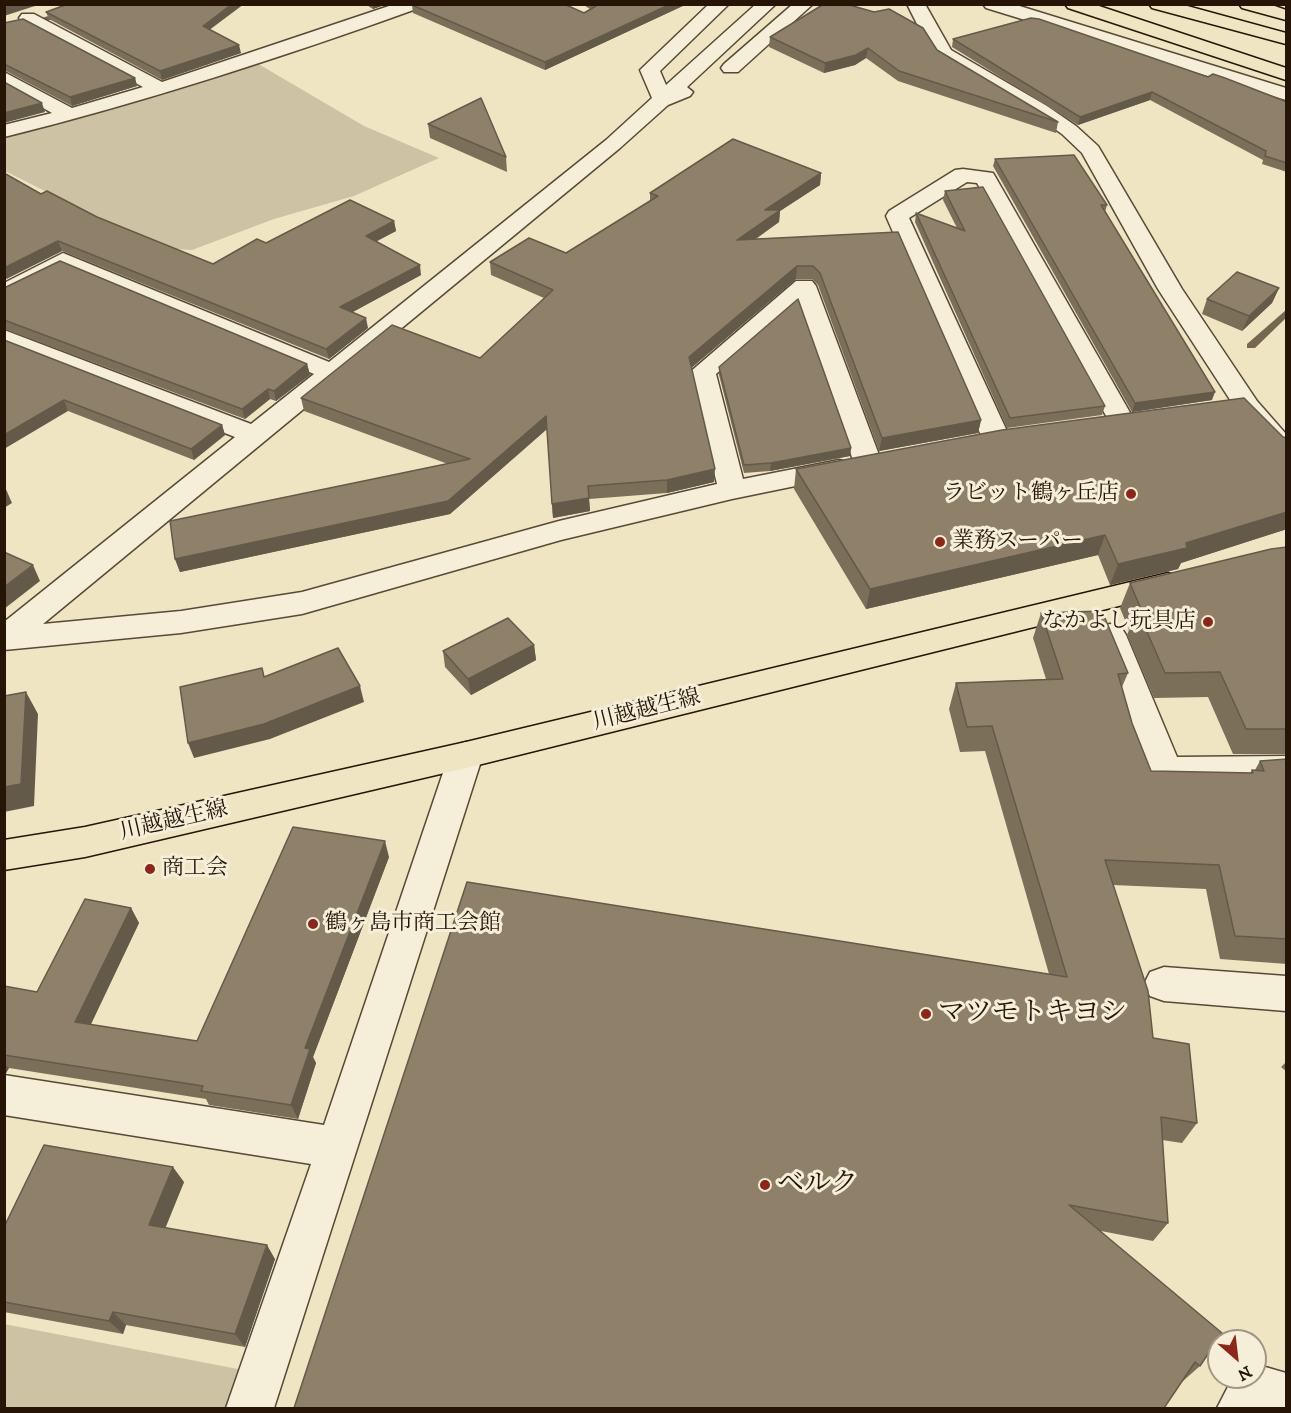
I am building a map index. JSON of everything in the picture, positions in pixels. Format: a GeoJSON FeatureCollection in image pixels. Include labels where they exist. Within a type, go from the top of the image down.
{"type":"FeatureCollection","features":[{"type":"Feature","properties":{"kind":"main road"},"geometry":{"type":"LineString","coordinates":[[1074,4],[1287,74]]}},
{"type":"Feature","properties":{"kind":"main road"},"geometry":{"type":"LineString","coordinates":[[1158,4],[1287,39]]}},
{"type":"Feature","properties":{"kind":"main road"},"geometry":{"type":"LineString","coordinates":[[1248,4],[1287,15]]}},
{"type":"Feature","properties":{"kind":"main road","name":"川越越生線"},"geometry":{"type":"LineString","coordinates":[[4,855],[86,842],[465,755],[1197,577]]}},
{"type":"Feature","properties":{"kind":"street"},"geometry":{"type":"LineString","coordinates":[[4,131],[70,115],[159,88],[413,4]]}},
{"type":"Feature","properties":{"kind":"street"},"geometry":{"type":"LineString","coordinates":[[663,100],[650,70],[720,4]]}},
{"type":"Feature","properties":{"kind":"street"},"geometry":{"type":"LineString","coordinates":[[5,639],[613,144],[767,4]]}},
{"type":"Feature","properties":{"kind":"street"},"geometry":{"type":"LineString","coordinates":[[663,100],[712,82],[804,4]]}},
{"type":"Feature","properties":{"kind":"street"},"geometry":{"type":"LineString","coordinates":[[916,4],[934,40],[944,54],[1040,111],[1069,130],[1091,150],[1170,289],[1247,406],[1287,450]]}},
{"type":"Feature","properties":{"kind":"street"},"geometry":{"type":"LineString","coordinates":[[992,4],[1084,30],[1287,94]]}},
{"type":"Feature","properties":{"kind":"street"},"geometry":{"type":"LineString","coordinates":[[49,11],[20,20],[159,88]]}},
{"type":"Feature","properties":{"kind":"street"},"geometry":{"type":"LineString","coordinates":[[4,78],[70,115]]}},
{"type":"Feature","properties":{"kind":"street"},"geometry":{"type":"LineString","coordinates":[[997,440],[897,216],[963,175],[985,178],[1123,423]]}},
{"type":"Feature","properties":{"kind":"street"},"geometry":{"type":"LineString","coordinates":[[4,292],[63,260],[332,372]]}},
{"type":"Feature","properties":{"kind":"street"},"geometry":{"type":"LineString","coordinates":[[5,639],[181,622],[302,603],[559,531],[732,490],[879,461],[804,286],[703,372],[732,490]]}},
{"type":"Feature","properties":{"kind":"street"},"geometry":{"type":"LineString","coordinates":[[4,337],[254,435]]}},
{"type":"Feature","properties":{"kind":"street"},"geometry":{"type":"LineString","coordinates":[[1213,411],[1247,406]]}},
{"type":"Feature","properties":{"kind":"street"},"geometry":{"type":"LineString","coordinates":[[1096,602],[1165,771],[1287,770]]}},
{"type":"Feature","properties":{"kind":"street"},"geometry":{"type":"LineString","coordinates":[[250,1408],[338,1148],[465,755]]}},
{"type":"Feature","properties":{"kind":"street"},"geometry":{"type":"LineString","coordinates":[[1164,984],[1287,994]]}},
{"type":"Feature","properties":{"kind":"street"},"geometry":{"type":"LineString","coordinates":[[4,1095],[338,1148]]}},
{"type":"Feature","properties":{"kind":"street"},"geometry":{"type":"LineString","coordinates":[[1241,1408],[1254,1388],[1287,1397]]}},
{"type":"Feature","properties":{"kind":"shaded area"},"geometry":{"type":"Polygon","coordinates":[[[255,62],[364,126],[439,158],[354,196],[274,219],[192,250],[158,248],[5,171],[5,137],[80,118],[255,62]]]}},
{"type":"Feature","properties":{"kind":"shaded area"},"geometry":{"type":"Polygon","coordinates":[[[4,1324],[243,1370],[229,1408],[5,1408],[4,1324]]]}},
{"type":"Feature","properties":{"kind":"building"},"geometry":{"type":"Polygon","coordinates":[[[68,4],[232,4],[203,26],[239,45],[160,71],[46,12],[68,4]]]}},
{"type":"Feature","properties":{"kind":"building"},"geometry":{"type":"Polygon","coordinates":[[[413,4],[564,4],[584,13],[596,6],[594,4],[671,4],[545,62],[413,4]]]}},
{"type":"Feature","properties":{"kind":"building"},"geometry":{"type":"Polygon","coordinates":[[[824,4],[846,4],[874,12],[889,9],[923,28],[937,50],[1058,122],[899,71],[868,48],[856,55],[825,63],[770,37],[824,4]]]}},
{"type":"Feature","properties":{"kind":"building"},"geometry":{"type":"Polygon","coordinates":[[[1031,18],[1208,77],[1213,74],[1287,102],[1287,163],[1265,156],[1266,151],[1152,92],[1080,117],[953,39],[1031,18]]]}},
{"type":"Feature","properties":{"kind":"building"},"geometry":{"type":"Polygon","coordinates":[[[23,19],[135,78],[70,97],[4,64],[4,23],[23,19]]]}},
{"type":"Feature","properties":{"kind":"building"},"geometry":{"type":"Polygon","coordinates":[[[4,82],[42,103],[4,113],[4,82]]]}},
{"type":"Feature","properties":{"kind":"building"},"geometry":{"type":"Polygon","coordinates":[[[481,98],[506,157],[428,124],[481,98]]]}},
{"type":"Feature","properties":{"kind":"building"},"geometry":{"type":"Polygon","coordinates":[[[733,139],[821,173],[765,210],[780,210],[737,240],[898,232],[981,420],[882,438],[820,273],[813,266],[797,266],[689,357],[715,469],[667,480],[588,486],[589,498],[552,504],[546,416],[448,501],[175,559],[170,521],[470,459],[301,398],[392,325],[480,358],[553,290],[490,262],[529,238],[566,253],[658,196],[650,193],[733,139]]]}},
{"type":"Feature","properties":{"kind":"building"},"geometry":{"type":"Polygon","coordinates":[[[1074,155],[1107,205],[1101,205],[1215,392],[1135,403],[995,159],[1074,155]]]}},
{"type":"Feature","properties":{"kind":"building"},"geometry":{"type":"Polygon","coordinates":[[[4,173],[41,194],[47,191],[97,217],[213,264],[257,239],[266,243],[350,200],[394,221],[366,236],[420,265],[340,307],[366,318],[326,349],[58,241],[4,268],[4,173]]]}},
{"type":"Feature","properties":{"kind":"building"},"geometry":{"type":"Polygon","coordinates":[[[983,187],[1105,406],[1010,418],[916,213],[965,231],[945,191],[983,187]]]}},
{"type":"Feature","properties":{"kind":"building"},"geometry":{"type":"Polygon","coordinates":[[[60,261],[307,364],[274,391],[268,389],[242,409],[4,320],[4,288],[60,261]]]}},
{"type":"Feature","properties":{"kind":"building"},"geometry":{"type":"Polygon","coordinates":[[[1237,272],[1279,288],[1249,316],[1207,299],[1237,272]]]}},
{"type":"Feature","properties":{"kind":"building"},"geometry":{"type":"Polygon","coordinates":[[[798,299],[851,448],[771,463],[744,465],[719,367],[798,299]]]}},
{"type":"Feature","properties":{"kind":"building"},"geometry":{"type":"Polygon","coordinates":[[[4,340],[222,425],[191,449],[64,400],[4,435],[4,340]]]}},
{"type":"Feature","properties":{"kind":"building"},"geometry":{"type":"Polygon","coordinates":[[[1244,398],[1283,437],[1287,438],[1287,512],[1186,543],[1187,548],[1118,564],[1105,535],[870,589],[796,469],[1002,430],[1244,398]]]}},
{"type":"Feature","properties":{"kind":"building"},"geometry":{"type":"Polygon","coordinates":[[[1287,547],[1287,729],[1246,729],[1220,672],[1165,673],[1137,609],[1141,609],[1130,583],[1287,547]]]}},
{"type":"Feature","properties":{"kind":"building"},"geometry":{"type":"Polygon","coordinates":[[[4,552],[33,565],[4,587],[4,552]]]}},
{"type":"Feature","properties":{"kind":"building","name":"ベルク"},"geometry":{"type":"Polygon","coordinates":[[[1102,611],[1128,673],[1118,674],[1132,723],[1151,771],[1253,773],[1252,770],[1264,771],[1260,761],[1287,759],[1287,939],[1235,936],[1219,865],[1105,860],[1148,991],[1153,1038],[1189,1044],[1197,1123],[1161,1117],[1168,1223],[1069,1205],[1217,1329],[1207,1329],[1207,1356],[1200,1366],[1195,1362],[1164,1408],[294,1408],[467,882],[1067,977],[992,726],[967,727],[956,683],[1063,679],[1041,613],[1102,611]]]}},
{"type":"Feature","properties":{"kind":"building"},"geometry":{"type":"Polygon","coordinates":[[[508,618],[534,645],[468,679],[443,651],[508,618]]]}},
{"type":"Feature","properties":{"kind":"building"},"geometry":{"type":"Polygon","coordinates":[[[338,648],[360,686],[264,724],[188,743],[180,687],[262,668],[264,677],[338,648]]]}},
{"type":"Feature","properties":{"kind":"building"},"geometry":{"type":"Polygon","coordinates":[[[26,692],[21,784],[4,787],[4,696],[26,692]]]}},
{"type":"Feature","properties":{"kind":"building"},"geometry":{"type":"Polygon","coordinates":[[[293,827],[385,841],[305,1048],[310,1049],[291,1105],[201,1091],[203,1086],[4,1055],[4,986],[37,992],[85,899],[131,908],[75,1022],[197,1041],[293,827]]]}},
{"type":"Feature","properties":{"kind":"building"},"geometry":{"type":"Polygon","coordinates":[[[44,1145],[173,1167],[149,1225],[267,1245],[235,1334],[113,1312],[109,1321],[4,1302],[4,1227],[44,1145]]]}},
{"type":"Feature","properties":{"kind":"waterway"},"geometry":{"type":"LineString","coordinates":[[4,33],[95,4]]}},
{"type":"Feature","properties":{"kind":"waterway"},"geometry":{"type":"LineString","coordinates":[[1251,346],[1286,313]]}},
{"type":"Feature","properties":{"kind":"place","name":"ラビット鶴ヶ丘店"},"geometry":{"type":"Point","coordinates":[1131,494]}},
{"type":"Feature","properties":{"kind":"place","name":"業務スーパー"},"geometry":{"type":"Point","coordinates":[940,542]}},
{"type":"Feature","properties":{"kind":"place","name":"なかよし玩具店"},"geometry":{"type":"Point","coordinates":[1208,622]}},
{"type":"Feature","properties":{"kind":"place","name":"商工会"},"geometry":{"type":"Point","coordinates":[150,869]}},
{"type":"Feature","properties":{"kind":"place","name":"鶴ヶ島市商工会館"},"geometry":{"type":"Point","coordinates":[313,924]}},
{"type":"Feature","properties":{"kind":"place","name":"マツモトキヨシ"},"geometry":{"type":"Point","coordinates":[926,1014]}},
{"type":"Feature","properties":{"kind":"place","name":"ベルク"},"geometry":{"type":"Point","coordinates":[765,1185]}}]}
